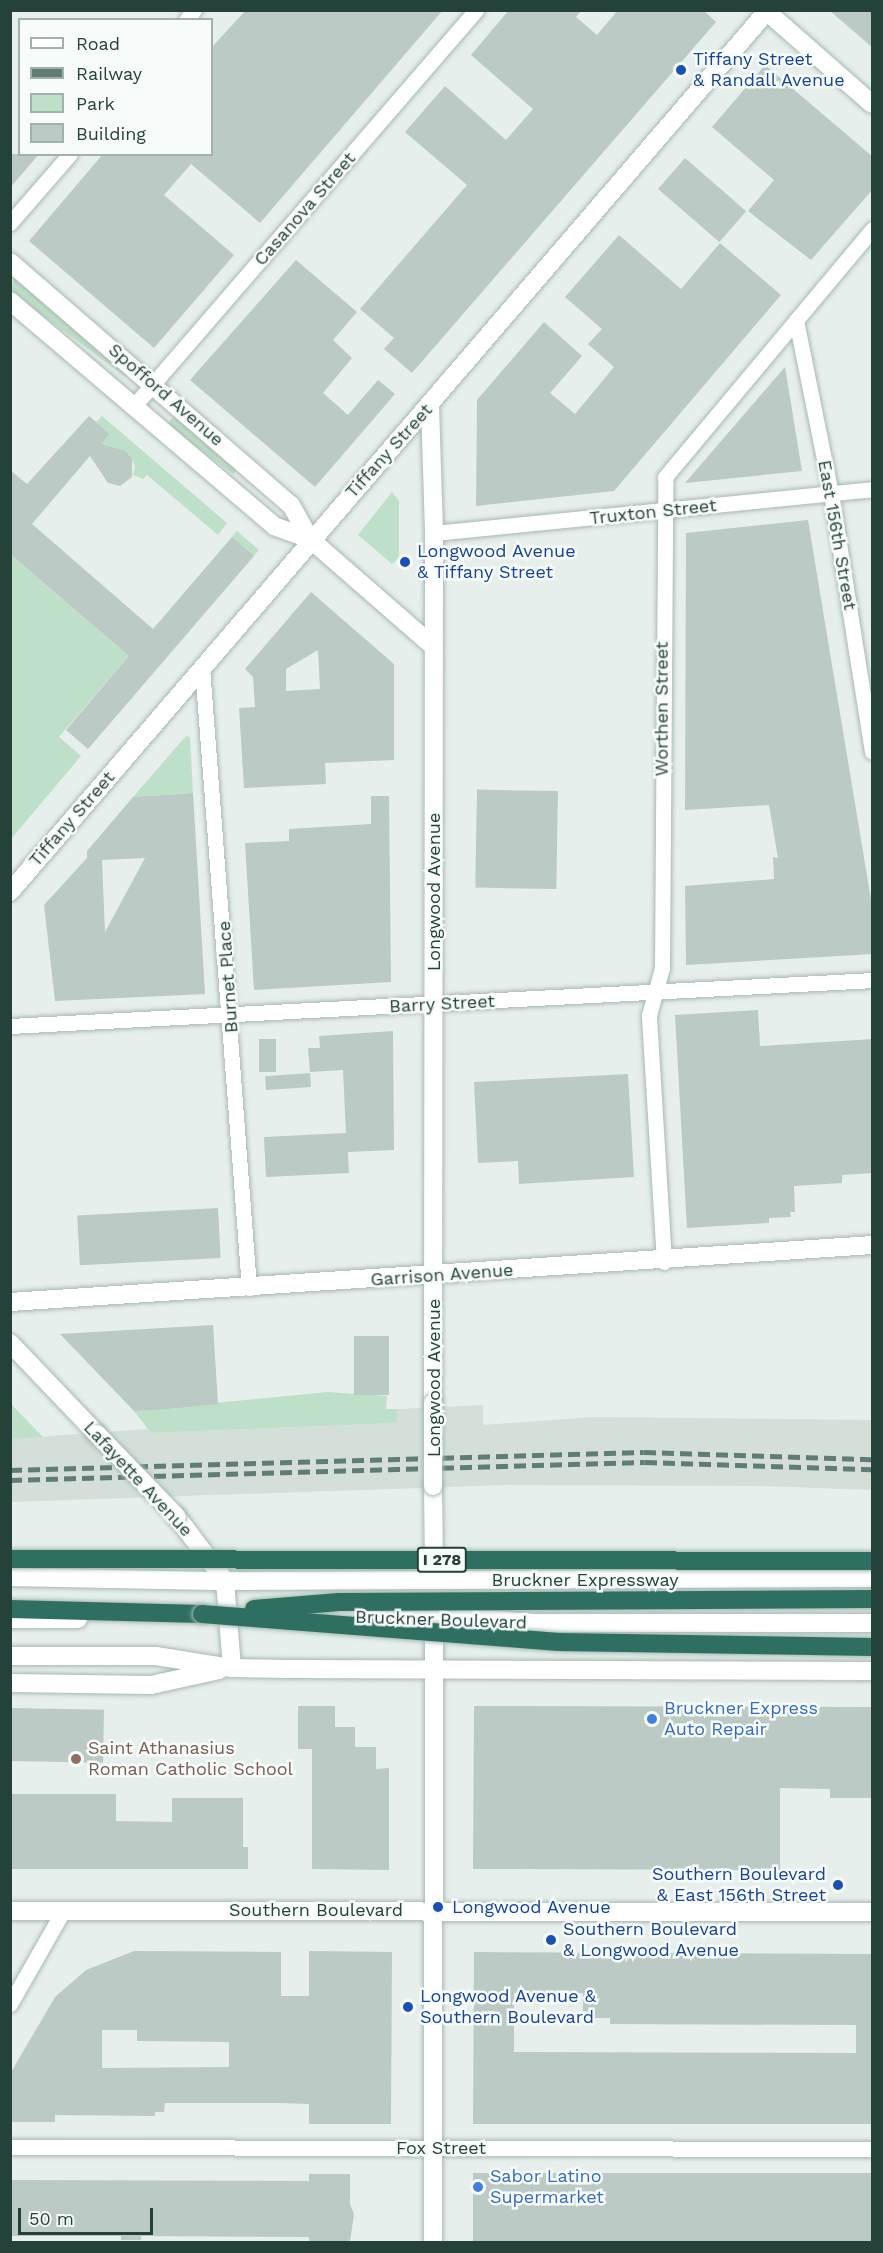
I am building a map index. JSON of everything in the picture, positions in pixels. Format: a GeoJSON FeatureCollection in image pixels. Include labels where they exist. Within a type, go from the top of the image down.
{"type":"FeatureCollection","features":[{"type":"Feature","properties":{"kind":"highway","name":"Bruckner Expressway"},"geometry":{"type":"LineString","coordinates":[[10,1559],[873,1561]]}},
{"type":"Feature","properties":{"kind":"highway","name":"Bruckner Expressway"},"geometry":{"type":"LineString","coordinates":[[10,1609],[202,1614],[339,1602],[873,1599]]}},
{"type":"Feature","properties":{"kind":"highway"},"geometry":{"type":"LineString","coordinates":[[202,1614],[559,1642],[873,1647]]}},
{"type":"Feature","properties":{"kind":"main road"},"geometry":{"type":"LineString","coordinates":[[767,11],[873,104]]}},
{"type":"Feature","properties":{"kind":"main road","name":"Tiffany Street"},"geometry":{"type":"LineString","coordinates":[[10,892],[310,539],[430,405],[767,11]]}},
{"type":"Feature","properties":{"kind":"main road","name":"Spofford Avenue"},"geometry":{"type":"LineString","coordinates":[[10,262],[154,383],[291,505],[310,539],[434,647]]}},
{"type":"Feature","properties":{"kind":"main road","name":"Spofford Avenue"},"geometry":{"type":"LineString","coordinates":[[10,301],[274,526],[310,539]]}},
{"type":"Feature","properties":{"kind":"main road","name":"Longwood Avenue"},"geometry":{"type":"LineString","coordinates":[[430,405],[434,533],[434,2148],[432,2242]]}},
{"type":"Feature","properties":{"kind":"main road","name":"Garrison Avenue"},"geometry":{"type":"LineString","coordinates":[[10,1302],[663,1262],[873,1245]]}},
{"type":"Feature","properties":{"kind":"main road","name":"Lafayette Avenue"},"geometry":{"type":"LineString","coordinates":[[10,1343],[177,1517],[225,1581],[230,1619],[232,1668]]}},
{"type":"Feature","properties":{"kind":"main road","name":"Bruckner Boulevard"},"geometry":{"type":"LineString","coordinates":[[10,1577],[225,1581],[873,1578]]}},
{"type":"Feature","properties":{"kind":"main road","name":"Bruckner Boulevard"},"geometry":{"type":"LineString","coordinates":[[10,1619],[434,1617],[536,1623],[873,1623]]}},
{"type":"Feature","properties":{"kind":"main road"},"geometry":{"type":"LineString","coordinates":[[10,1656],[156,1656],[232,1668],[873,1671]]}},
{"type":"Feature","properties":{"kind":"main road"},"geometry":{"type":"LineString","coordinates":[[10,1683],[151,1684],[232,1668]]}},
{"type":"Feature","properties":{"kind":"main road","name":"Southern Boulevard"},"geometry":{"type":"LineString","coordinates":[[10,1911],[873,1912]]}},
{"type":"Feature","properties":{"kind":"street","name":"Casanova Street"},"geometry":{"type":"LineString","coordinates":[[133,407],[476,10]]}},
{"type":"Feature","properties":{"kind":"street"},"geometry":{"type":"LineString","coordinates":[[10,223],[68,156]]}},
{"type":"Feature","properties":{"kind":"street","name":"Worthen Street"},"geometry":{"type":"LineString","coordinates":[[663,1262],[650,1015],[662,968],[662,511],[665,477],[873,229]]}},
{"type":"Feature","properties":{"kind":"street","name":"East 156th Street"},"geometry":{"type":"LineString","coordinates":[[796,320],[831,493],[873,752]]}},
{"type":"Feature","properties":{"kind":"street","name":"Truxton Street"},"geometry":{"type":"LineString","coordinates":[[434,533],[873,489]]}},
{"type":"Feature","properties":{"kind":"street","name":"Burnet Place"},"geometry":{"type":"LineString","coordinates":[[202,667],[231,1016],[249,1288]]}},
{"type":"Feature","properties":{"kind":"street","name":"Barry Street"},"geometry":{"type":"LineString","coordinates":[[10,1026],[873,980]]}},
{"type":"Feature","properties":{"kind":"street"},"geometry":{"type":"LineString","coordinates":[[10,2004],[63,1911]]}},
{"type":"Feature","properties":{"kind":"street","name":"Fox Street"},"geometry":{"type":"LineString","coordinates":[[10,2147],[873,2149]]}},
{"type":"Feature","properties":{"kind":"shaded area"},"geometry":{"type":"Polygon","coordinates":[[[483,1405],[483,1425],[593,1417],[872,1420],[872,1490],[760,1486],[506,1485],[11,1502],[10,1439],[147,1429],[151,1433],[397,1423],[397,1409],[483,1405]]]}},
{"type":"Feature","properties":{"kind":"green space"},"geometry":{"type":"Polygon","coordinates":[[[14,275],[127,375],[126,377],[11,292],[14,275]]]}},
{"type":"Feature","properties":{"kind":"green space"},"geometry":{"type":"Polygon","coordinates":[[[175,415],[237,470],[233,474],[167,425],[175,415]]]}},
{"type":"Feature","properties":{"kind":"green space"},"geometry":{"type":"Polygon","coordinates":[[[102,416],[227,523],[218,535],[147,475],[143,479],[133,475],[135,466],[130,455],[118,449],[109,451],[101,444],[110,434],[96,422],[102,416]]]}},
{"type":"Feature","properties":{"kind":"green space"},"geometry":{"type":"Polygon","coordinates":[[[392,492],[399,501],[399,558],[392,564],[358,535],[392,492]]]}},
{"type":"Feature","properties":{"kind":"green space"},"geometry":{"type":"Polygon","coordinates":[[[237,531],[259,550],[254,556],[232,537],[237,531]]]}},
{"type":"Feature","properties":{"kind":"green space"},"geometry":{"type":"Polygon","coordinates":[[[12,556],[129,656],[59,737],[81,756],[11,839],[12,556]]]}},
{"type":"Feature","properties":{"kind":"green space"},"geometry":{"type":"Polygon","coordinates":[[[186,736],[190,737],[193,793],[133,797],[186,736]]]}},
{"type":"Feature","properties":{"kind":"green space"},"geometry":{"type":"Polygon","coordinates":[[[328,1392],[387,1396],[386,1409],[397,1409],[397,1423],[151,1433],[134,1411],[328,1392]]]}},
{"type":"Feature","properties":{"kind":"green space"},"geometry":{"type":"Polygon","coordinates":[[[11,1404],[43,1437],[11,1439],[11,1404]]]}},
{"type":"Feature","properties":{"kind":"building"},"geometry":{"type":"Polygon","coordinates":[[[246,10],[443,10],[260,223],[191,164],[164,195],[234,255],[154,348],[29,241],[101,156],[213,156],[213,46],[246,10]]]}},
{"type":"Feature","properties":{"kind":"building"},"geometry":{"type":"Polygon","coordinates":[[[509,10],[582,10],[576,17],[597,35],[618,10],[703,10],[716,22],[412,373],[384,349],[394,338],[360,309],[467,185],[405,132],[445,86],[506,140],[533,109],[471,55],[509,10]]]}},
{"type":"Feature","properties":{"kind":"building"},"geometry":{"type":"Polygon","coordinates":[[[829,10],[873,10],[873,48],[829,10]]]}},
{"type":"Feature","properties":{"kind":"building"},"geometry":{"type":"Polygon","coordinates":[[[765,65],[873,157],[873,189],[811,260],[748,211],[774,180],[712,127],[765,65]]]}},
{"type":"Feature","properties":{"kind":"building"},"geometry":{"type":"Polygon","coordinates":[[[10,154],[37,156],[10,188],[10,154]]]}},
{"type":"Feature","properties":{"kind":"building"},"geometry":{"type":"Polygon","coordinates":[[[685,158],[746,211],[719,242],[658,189],[685,158]]]}},
{"type":"Feature","properties":{"kind":"building"},"geometry":{"type":"Polygon","coordinates":[[[619,235],[681,289],[720,243],[781,295],[614,491],[476,506],[477,400],[544,322],[582,356],[550,393],[575,414],[614,367],[588,344],[602,329],[565,297],[619,235]]]}},
{"type":"Feature","properties":{"kind":"building"},"geometry":{"type":"Polygon","coordinates":[[[296,260],[357,312],[333,340],[352,358],[323,393],[348,415],[378,380],[395,394],[315,487],[190,380],[296,260]]]}},
{"type":"Feature","properties":{"kind":"building"},"geometry":{"type":"Polygon","coordinates":[[[785,367],[802,471],[685,483],[785,367]]]}},
{"type":"Feature","properties":{"kind":"building"},"geometry":{"type":"Polygon","coordinates":[[[89,416],[110,434],[101,444],[125,451],[132,458],[132,477],[120,486],[108,483],[90,456],[32,524],[153,629],[232,537],[254,556],[88,749],[66,730],[129,656],[10,554],[10,470],[27,484],[89,416]]]}},
{"type":"Feature","properties":{"kind":"building"},"geometry":{"type":"Polygon","coordinates":[[[808,520],[873,912],[873,954],[686,965],[685,886],[774,879],[773,857],[778,858],[769,805],[685,810],[686,533],[808,520]]]}},
{"type":"Feature","properties":{"kind":"building"},"geometry":{"type":"Polygon","coordinates":[[[311,592],[394,664],[394,760],[325,763],[326,784],[244,788],[239,708],[255,707],[253,677],[245,669],[311,592]],[[318,650],[286,669],[286,691],[320,689],[318,650]]]}},
{"type":"Feature","properties":{"kind":"building"},"geometry":{"type":"Polygon","coordinates":[[[477,790],[558,791],[556,889],[475,888],[477,790]]]}},
{"type":"Feature","properties":{"kind":"building"},"geometry":{"type":"Polygon","coordinates":[[[193,793],[205,994],[55,1001],[44,905],[87,858],[87,851],[133,797],[193,793]],[[145,858],[102,860],[105,932],[145,858]]]}},
{"type":"Feature","properties":{"kind":"building"},"geometry":{"type":"Polygon","coordinates":[[[371,796],[389,796],[391,982],[254,990],[245,843],[289,841],[289,829],[371,824],[371,796]]]}},
{"type":"Feature","properties":{"kind":"building"},"geometry":{"type":"Polygon","coordinates":[[[758,1010],[760,1046],[873,1039],[873,1173],[842,1175],[842,1183],[794,1186],[795,1212],[790,1212],[791,1217],[769,1218],[769,1223],[687,1228],[675,1015],[758,1010]]]}},
{"type":"Feature","properties":{"kind":"building"},"geometry":{"type":"Polygon","coordinates":[[[393,1031],[394,1150],[348,1152],[349,1173],[266,1177],[264,1137],[346,1133],[343,1070],[310,1072],[308,1048],[320,1048],[319,1036],[393,1031]]]}},
{"type":"Feature","properties":{"kind":"building"},"geometry":{"type":"Polygon","coordinates":[[[259,1039],[276,1039],[276,1072],[259,1072],[259,1039]]]}},
{"type":"Feature","properties":{"kind":"building"},"geometry":{"type":"Polygon","coordinates":[[[310,1073],[311,1087],[266,1090],[265,1076],[310,1073]]]}},
{"type":"Feature","properties":{"kind":"building"},"geometry":{"type":"Polygon","coordinates":[[[628,1074],[634,1177],[519,1184],[518,1161],[478,1163],[474,1082],[628,1074]]]}},
{"type":"Feature","properties":{"kind":"building"},"geometry":{"type":"Polygon","coordinates":[[[218,1208],[221,1258],[80,1265],[77,1215],[218,1208]]]}},
{"type":"Feature","properties":{"kind":"building"},"geometry":{"type":"Polygon","coordinates":[[[213,1325],[218,1404],[157,1410],[134,1411],[60,1334],[213,1325]]]}},
{"type":"Feature","properties":{"kind":"building"},"geometry":{"type":"Polygon","coordinates":[[[354,1336],[389,1336],[389,1395],[354,1395],[354,1336]]]}},
{"type":"Feature","properties":{"kind":"building"},"geometry":{"type":"Polygon","coordinates":[[[298,1706],[335,1706],[335,1727],[355,1727],[355,1747],[376,1747],[376,1769],[389,1768],[389,1870],[312,1869],[312,1749],[298,1749],[298,1706]]]}},
{"type":"Feature","properties":{"kind":"building"},"geometry":{"type":"Polygon","coordinates":[[[474,1706],[873,1707],[873,1798],[830,1798],[830,1789],[780,1788],[780,1870],[473,1869],[474,1706]]]}},
{"type":"Feature","properties":{"kind":"building"},"geometry":{"type":"Polygon","coordinates":[[[10,1708],[104,1710],[103,1763],[10,1761],[10,1708]]]}},
{"type":"Feature","properties":{"kind":"building"},"geometry":{"type":"Polygon","coordinates":[[[10,1794],[116,1794],[116,1821],[172,1822],[172,1798],[243,1798],[243,1847],[248,1847],[248,1869],[10,1869],[10,1794]]]}},
{"type":"Feature","properties":{"kind":"building"},"geometry":{"type":"Polygon","coordinates":[[[134,1951],[281,1952],[281,1996],[309,1996],[309,1951],[392,1952],[391,2124],[309,2124],[309,2104],[278,2103],[165,2103],[164,2112],[155,2112],[155,2116],[55,2115],[55,2122],[10,2122],[10,2074],[55,1997],[86,1970],[134,1951]],[[102,2030],[102,2068],[229,2067],[229,2042],[137,2041],[137,2030],[102,2030]]]}},
{"type":"Feature","properties":{"kind":"building"},"geometry":{"type":"Polygon","coordinates":[[[474,1952],[873,1954],[873,2124],[473,2124],[474,1952]],[[514,1993],[514,2052],[856,2053],[856,2025],[610,2024],[610,2018],[583,2018],[583,1993],[514,1993]]]}},
{"type":"Feature","properties":{"kind":"building"},"geometry":{"type":"Polygon","coordinates":[[[473,2173],[872,2173],[872,2242],[473,2242],[473,2173]]]}},
{"type":"Feature","properties":{"kind":"building"},"geometry":{"type":"Polygon","coordinates":[[[309,2174],[350,2174],[350,2204],[354,2214],[350,2242],[309,2242],[309,2237],[141,2236],[141,2240],[121,2240],[121,2236],[12,2236],[10,2180],[309,2181],[309,2174]]]}},
{"type":"Feature","properties":{"kind":"railway"},"geometry":{"type":"LineString","coordinates":[[10,1470],[644,1452],[872,1459]]}},
{"type":"Feature","properties":{"kind":"railway"},"geometry":{"type":"LineString","coordinates":[[10,1480],[645,1462],[872,1469]]}},
{"type":"Feature","properties":{"kind":"place","name":"Tiffany Street & Randall Avenue"},"geometry":{"type":"Point","coordinates":[681,70]}},
{"type":"Feature","properties":{"kind":"place","name":"Longwood Avenue & Tiffany Street"},"geometry":{"type":"Point","coordinates":[405,562]}},
{"type":"Feature","properties":{"kind":"place","name":"Bruckner Express Auto Repair"},"geometry":{"type":"Point","coordinates":[652,1719]}},
{"type":"Feature","properties":{"kind":"place","name":"Saint Athanasius Roman Catholic School"},"geometry":{"type":"Point","coordinates":[76,1759]}},
{"type":"Feature","properties":{"kind":"place","name":"Southern Boulevard & East 156th Street"},"geometry":{"type":"Point","coordinates":[838,1885]}},
{"type":"Feature","properties":{"kind":"place","name":"Longwood Avenue"},"geometry":{"type":"Point","coordinates":[438,1907]}},
{"type":"Feature","properties":{"kind":"place","name":"Southern Boulevard & Longwood Avenue"},"geometry":{"type":"Point","coordinates":[551,1940]}},
{"type":"Feature","properties":{"kind":"place","name":"Longwood Avenue & Southern Boulevard"},"geometry":{"type":"Point","coordinates":[408,2007]}},
{"type":"Feature","properties":{"kind":"place","name":"Sabor Latino Supermarket"},"geometry":{"type":"Point","coordinates":[478,2187]}}]}
